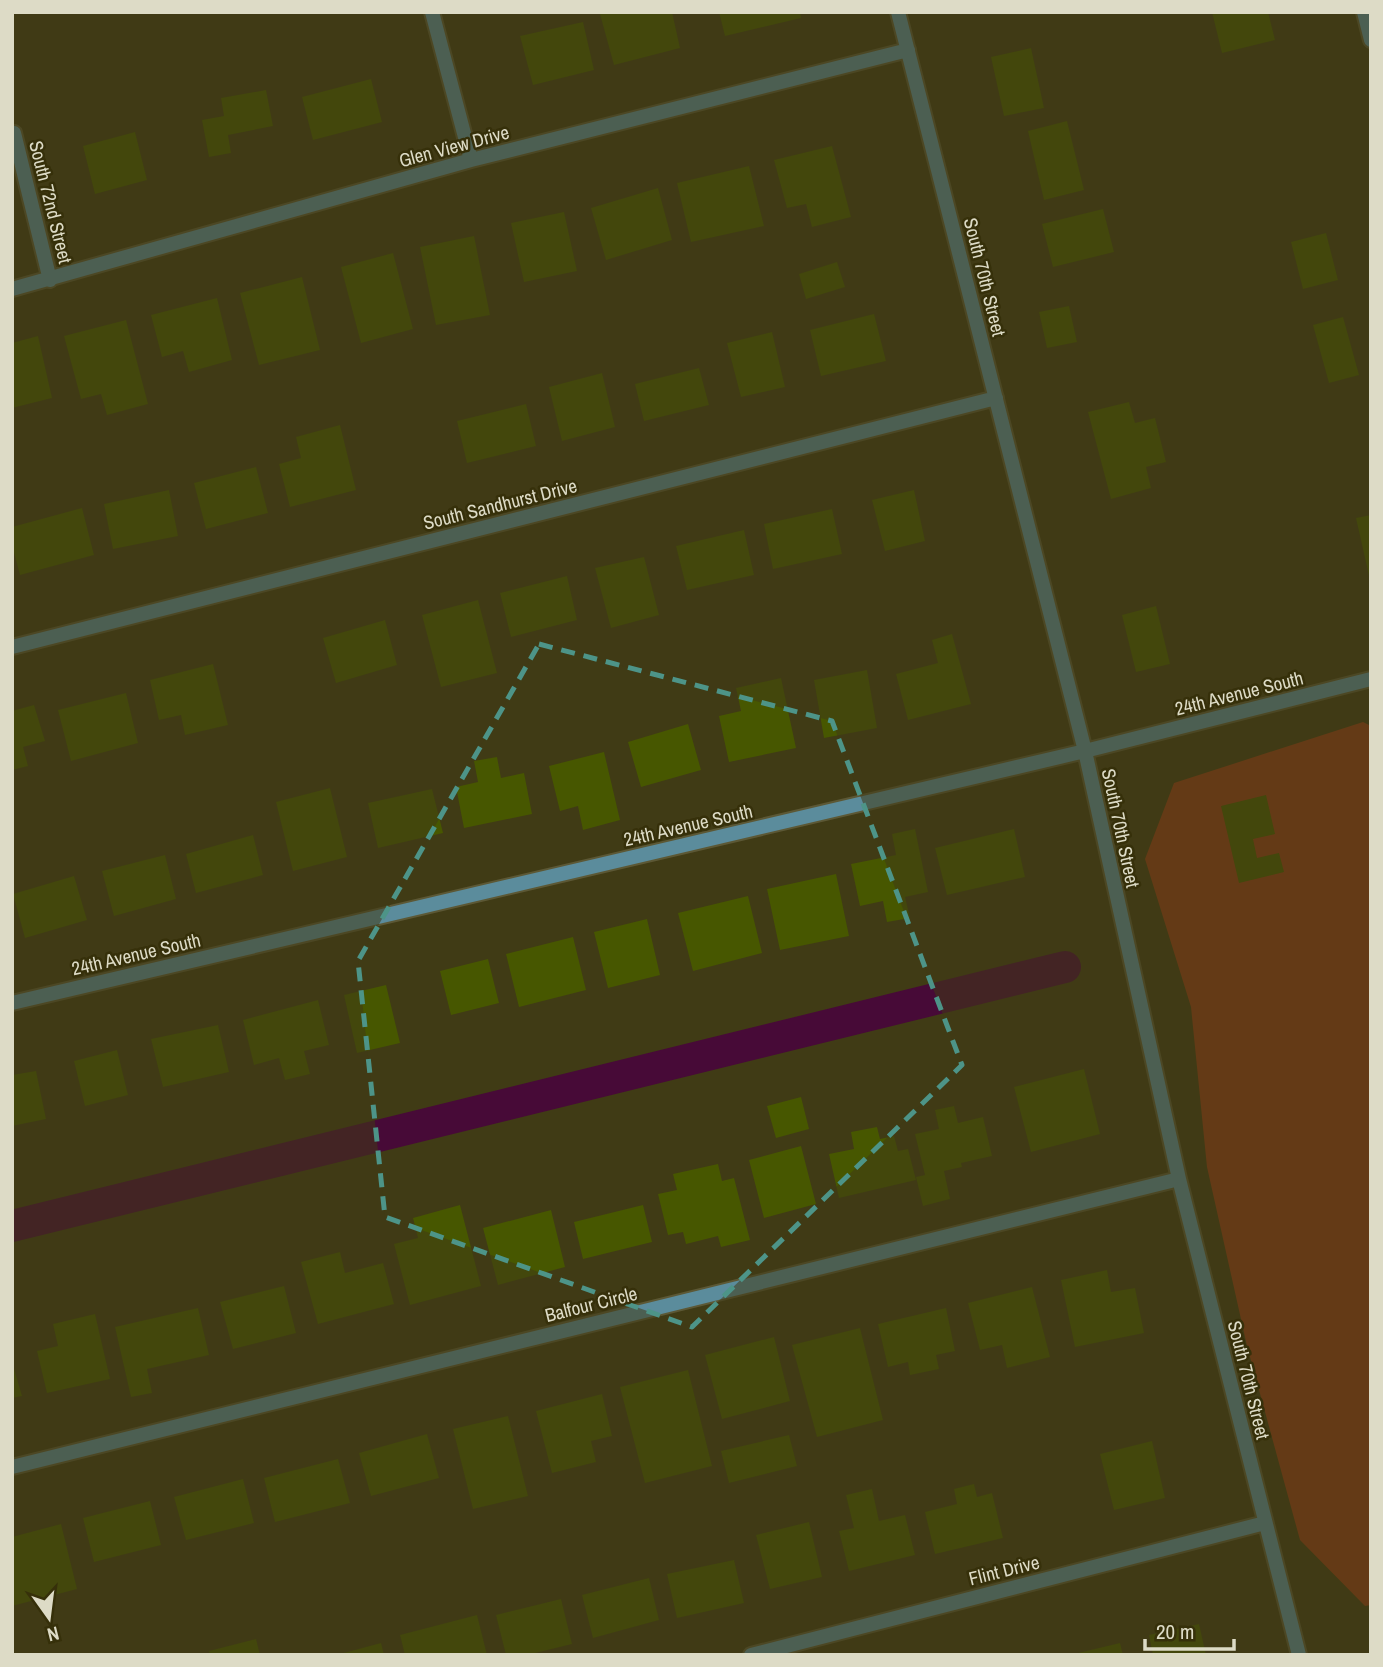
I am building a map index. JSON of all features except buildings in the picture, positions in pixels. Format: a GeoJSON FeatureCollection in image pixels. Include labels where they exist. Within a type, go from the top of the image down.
{"type":"FeatureCollection","features":[{"type":"Feature","properties":{"kind":"street"},"geometry":{"type":"LineString","coordinates":[[432,12],[471,160]]}},
{"type":"Feature","properties":{"kind":"street","name":"South 70th Street"},"geometry":{"type":"LineString","coordinates":[[898,12],[1085,751],[1179,1179],[1299,1655]]}},
{"type":"Feature","properties":{"kind":"street"},"geometry":{"type":"LineString","coordinates":[[1364,12],[1371,40]]}},
{"type":"Feature","properties":{"kind":"street","name":"Glen View Drive"},"geometry":{"type":"LineString","coordinates":[[12,289],[471,160],[908,50]]}},
{"type":"Feature","properties":{"kind":"street","name":"South 72nd Street"},"geometry":{"type":"LineString","coordinates":[[14,133],[50,280]]}},
{"type":"Feature","properties":{"kind":"street","name":"South Sandhurst Drive"},"geometry":{"type":"LineString","coordinates":[[12,647],[996,398]]}},
{"type":"Feature","properties":{"kind":"street","name":"24th Avenue South"},"geometry":{"type":"LineString","coordinates":[[12,1003],[1085,751],[1371,679]]}},
{"type":"Feature","properties":{"kind":"street","name":"Balfour Circle"},"geometry":{"type":"LineString","coordinates":[[12,1467],[1179,1179]]}},
{"type":"Feature","properties":{"kind":"street","name":"Flint Drive"},"geometry":{"type":"LineString","coordinates":[[751,1655],[1265,1523]]}},
{"type":"Feature","properties":{"kind":"highlighted area"},"geometry":{"type":"Polygon","coordinates":[[[539,644],[832,721],[962,1065],[692,1327],[385,1217],[358,961],[539,644]]]}},
{"type":"Feature","properties":{"kind":"shaded area"},"geometry":{"type":"Polygon","coordinates":[[[1363,722],[1371,726],[1371,1605],[1365,1606],[1300,1540],[1247,1346],[1207,1167],[1191,1007],[1145,859],[1174,783],[1363,722]]]}},
{"type":"Feature","properties":{"kind":"waterway"},"geometry":{"type":"LineString","coordinates":[[12,1226],[1065,967]]}}]}
